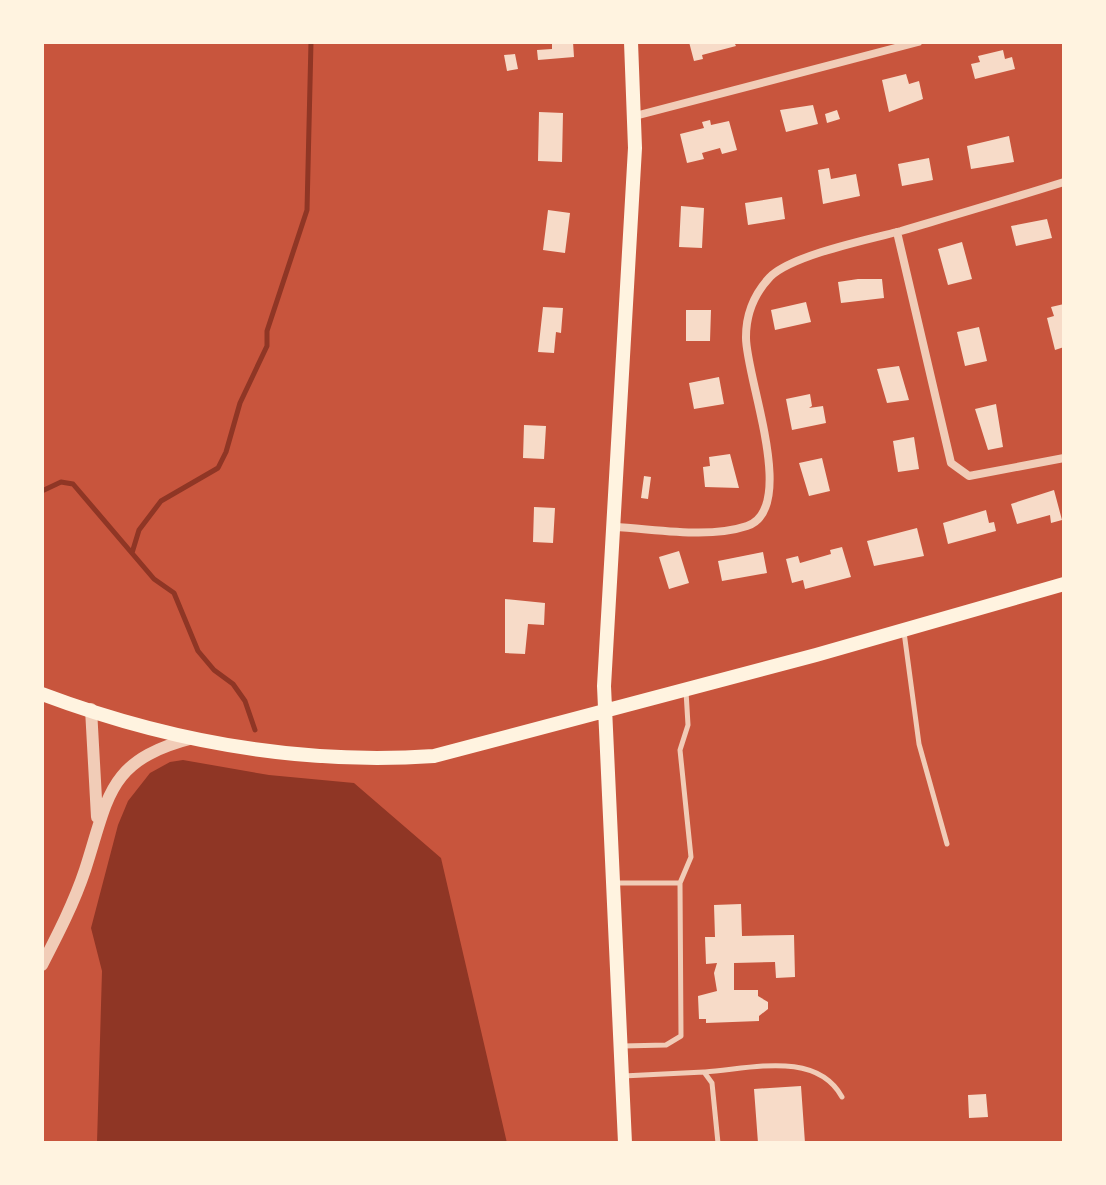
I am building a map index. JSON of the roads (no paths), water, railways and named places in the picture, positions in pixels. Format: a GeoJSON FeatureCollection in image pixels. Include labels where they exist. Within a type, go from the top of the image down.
{"type":"FeatureCollection","features":[{"type":"Feature","properties":{"kind":"main road"},"geometry":{"type":"LineString","coordinates":[[625,1143],[605,712],[635,116],[631,42]]}},
{"type":"Feature","properties":{"kind":"main road"},"geometry":{"type":"LineString","coordinates":[[42,694],[194,738],[318,758],[434,756],[904,631],[1064,584]]}},
{"type":"Feature","properties":{"kind":"street"},"geometry":{"type":"LineString","coordinates":[[635,116],[918,42]]}},
{"type":"Feature","properties":{"kind":"street"},"geometry":{"type":"LineString","coordinates":[[614,527],[728,531],[751,525],[761,516],[768,499],[769,468],[745,339],[755,295],[773,274],[824,252],[1064,182]]}},
{"type":"Feature","properties":{"kind":"street"},"geometry":{"type":"LineString","coordinates":[[897,232],[951,463],[969,476],[1064,458]]}},
{"type":"Feature","properties":{"kind":"street"},"geometry":{"type":"LineString","coordinates":[[91,709],[96,824]]}},
{"type":"Feature","properties":{"kind":"street"},"geometry":{"type":"LineString","coordinates":[[42,965],[70,908],[96,824],[112,787],[145,754],[194,738]]}},
{"type":"Feature","properties":{"kind":"lane"},"geometry":{"type":"LineString","coordinates":[[904,631],[919,744],[947,844]]}},
{"type":"Feature","properties":{"kind":"lane"},"geometry":{"type":"LineString","coordinates":[[620,1046],[666,1045],[681,1036],[680,883],[691,857],[680,750],[688,725],[686,690]]}},
{"type":"Feature","properties":{"kind":"lane"},"geometry":{"type":"LineString","coordinates":[[612,883],[680,883]]}},
{"type":"Feature","properties":{"kind":"lane"},"geometry":{"type":"LineString","coordinates":[[622,1076],[799,1066],[828,1077],[842,1097]]}},
{"type":"Feature","properties":{"kind":"lane"},"geometry":{"type":"LineString","coordinates":[[704,1072],[712,1083],[718,1143]]}},
{"type":"Feature","properties":{"kind":"waterway"},"geometry":{"type":"LineString","coordinates":[[132,553],[139,530],[161,501],[218,468],[226,452],[240,403],[267,346],[267,331],[307,210],[311,42]]}},
{"type":"Feature","properties":{"kind":"waterway"},"geometry":{"type":"LineString","coordinates":[[42,491],[61,482],[73,484],[154,579],[174,593],[198,651],[214,670],[233,684],[245,701],[255,730]]}}]}
